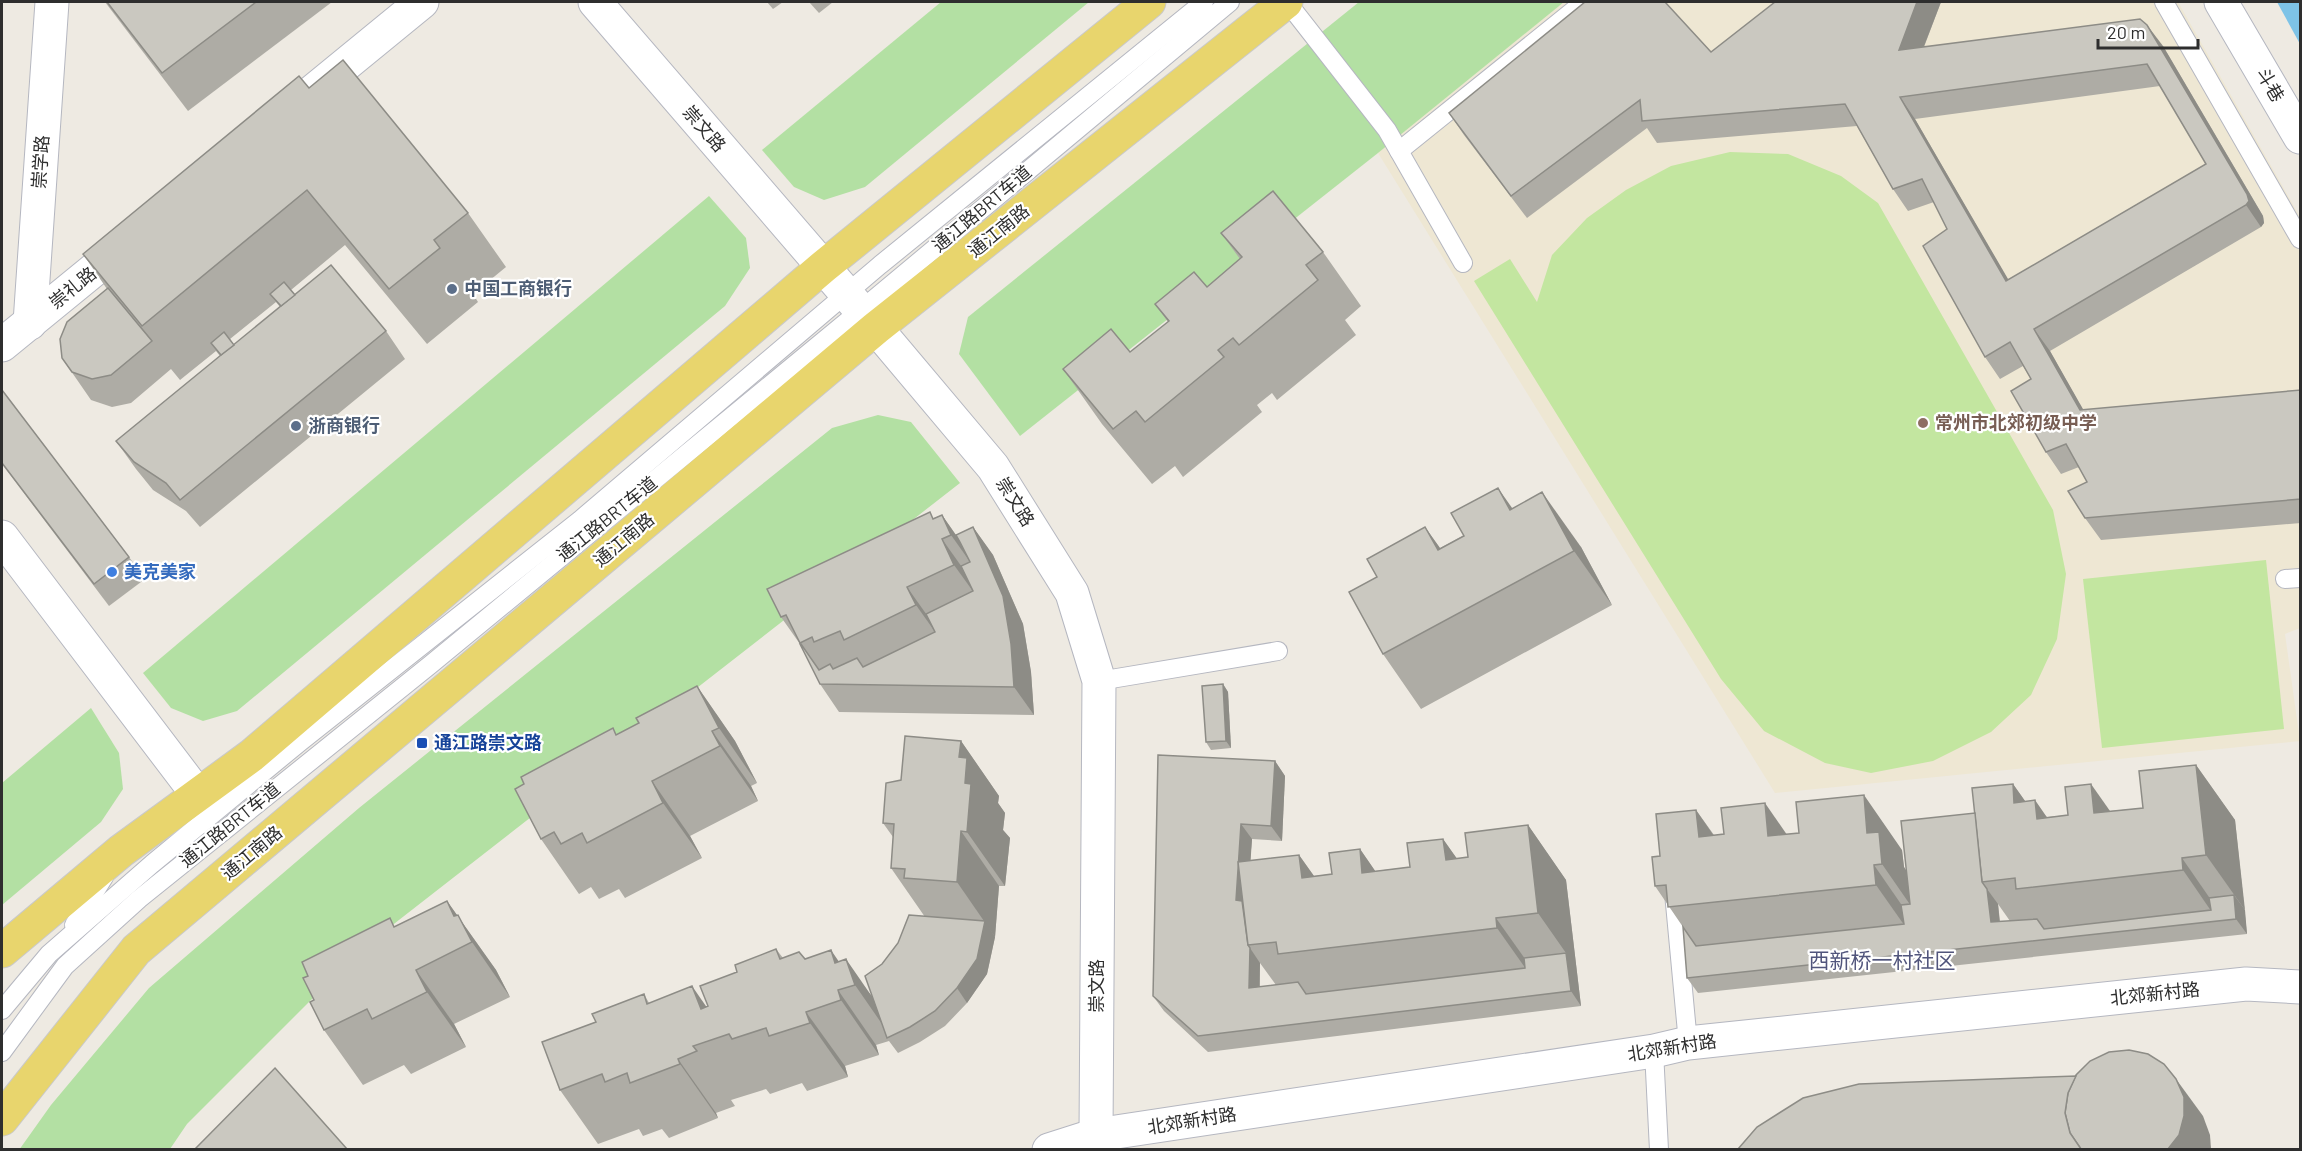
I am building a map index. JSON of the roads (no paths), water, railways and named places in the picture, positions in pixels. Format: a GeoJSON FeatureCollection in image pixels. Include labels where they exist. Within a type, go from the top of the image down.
{"type":"FeatureCollection","features":[{"type":"Feature","properties":{"kind":"main road"},"geometry":{"type":"LineString","coordinates":[[2,951],[122,851],[251,756],[823,267],[1149,2]]}},
{"type":"Feature","properties":{"kind":"main road","name":"通江南路"},"geometry":{"type":"LineString","coordinates":[[2,1119],[136,950],[861,311],[1287,2]]}},
{"type":"Feature","properties":{"kind":"street","name":"崇学路"},"geometry":{"type":"LineString","coordinates":[[16,326],[52,2]]}},
{"type":"Feature","properties":{"kind":"street"},"geometry":{"type":"LineString","coordinates":[[285,114],[422,2]]}},
{"type":"Feature","properties":{"kind":"street","name":"崇文路"},"geometry":{"type":"LineString","coordinates":[[595,2],[993,467],[1072,593],[1099,681],[1096,1142]]}},
{"type":"Feature","properties":{"kind":"street","name":"斗巷"},"geometry":{"type":"LineString","coordinates":[[2221,2],[2301,137]]}},
{"type":"Feature","properties":{"kind":"street","name":"崇礼路"},"geometry":{"type":"LineString","coordinates":[[2,345],[16,326],[148,226]]}},
{"type":"Feature","properties":{"kind":"street"},"geometry":{"type":"LineString","coordinates":[[2,537],[198,795]]}},
{"type":"Feature","properties":{"kind":"street","name":"北郊新村路"},"geometry":{"type":"LineString","coordinates":[[1049,1149],[1654,1051],[1688,1043],[2246,984],[2301,987]]}},
{"type":"Feature","properties":{"kind":"lane","name":"通江路BRT车道"},"geometry":{"type":"LineString","coordinates":[[2,1010],[49,954],[152,864],[300,742],[580,520],[861,311],[1204,2]]}},
{"type":"Feature","properties":{"kind":"lane","name":"通江路BRT车道"},"geometry":{"type":"LineString","coordinates":[[2,1052],[65,966],[138,899],[430,665],[861,311],[1230,2]]}},
{"type":"Feature","properties":{"kind":"lane"},"geometry":{"type":"LineString","coordinates":[[1287,2],[1387,130],[1463,263]]}},
{"type":"Feature","properties":{"kind":"lane"},"geometry":{"type":"LineString","coordinates":[[1399,151],[1584,2]]}},
{"type":"Feature","properties":{"kind":"lane"},"geometry":{"type":"LineString","coordinates":[[2164,2],[2301,240]]}},
{"type":"Feature","properties":{"kind":"lane"},"geometry":{"type":"LineString","coordinates":[[1099,681],[1278,651]]}},
{"type":"Feature","properties":{"kind":"lane"},"geometry":{"type":"LineString","coordinates":[[62,943],[122,851]]}},
{"type":"Feature","properties":{"kind":"lane"},"geometry":{"type":"LineString","coordinates":[[1672,879],[1688,1043]]}},
{"type":"Feature","properties":{"kind":"lane"},"geometry":{"type":"LineString","coordinates":[[2,1094],[74,1027]]}},
{"type":"Feature","properties":{"kind":"lane"},"geometry":{"type":"LineString","coordinates":[[1654,1051],[1659,1149]]}},
{"type":"Feature","properties":{"kind":"water"},"geometry":{"type":"Polygon","coordinates":[[[2277,2],[2300,2],[2300,44],[2277,2]]]}},
{"type":"Feature","properties":{"kind":"place","name":"中国工商银行"},"geometry":{"type":"Point","coordinates":[452,289]}},
{"type":"Feature","properties":{"kind":"place","name":"常州市北郊初级中学"},"geometry":{"type":"Point","coordinates":[1923,423]}},
{"type":"Feature","properties":{"kind":"place","name":"浙商银行"},"geometry":{"type":"Point","coordinates":[296,426]}},
{"type":"Feature","properties":{"kind":"place","name":"美克美家"},"geometry":{"type":"Point","coordinates":[112,572]}},
{"type":"Feature","properties":{"kind":"place","name":"通江路崇文路"},"geometry":{"type":"Point","coordinates":[422,743]}},
{"type":"Feature","properties":{"kind":"district","name":"西新桥一村社区"},"geometry":{"type":"Point","coordinates":[1882,961]}}]}
